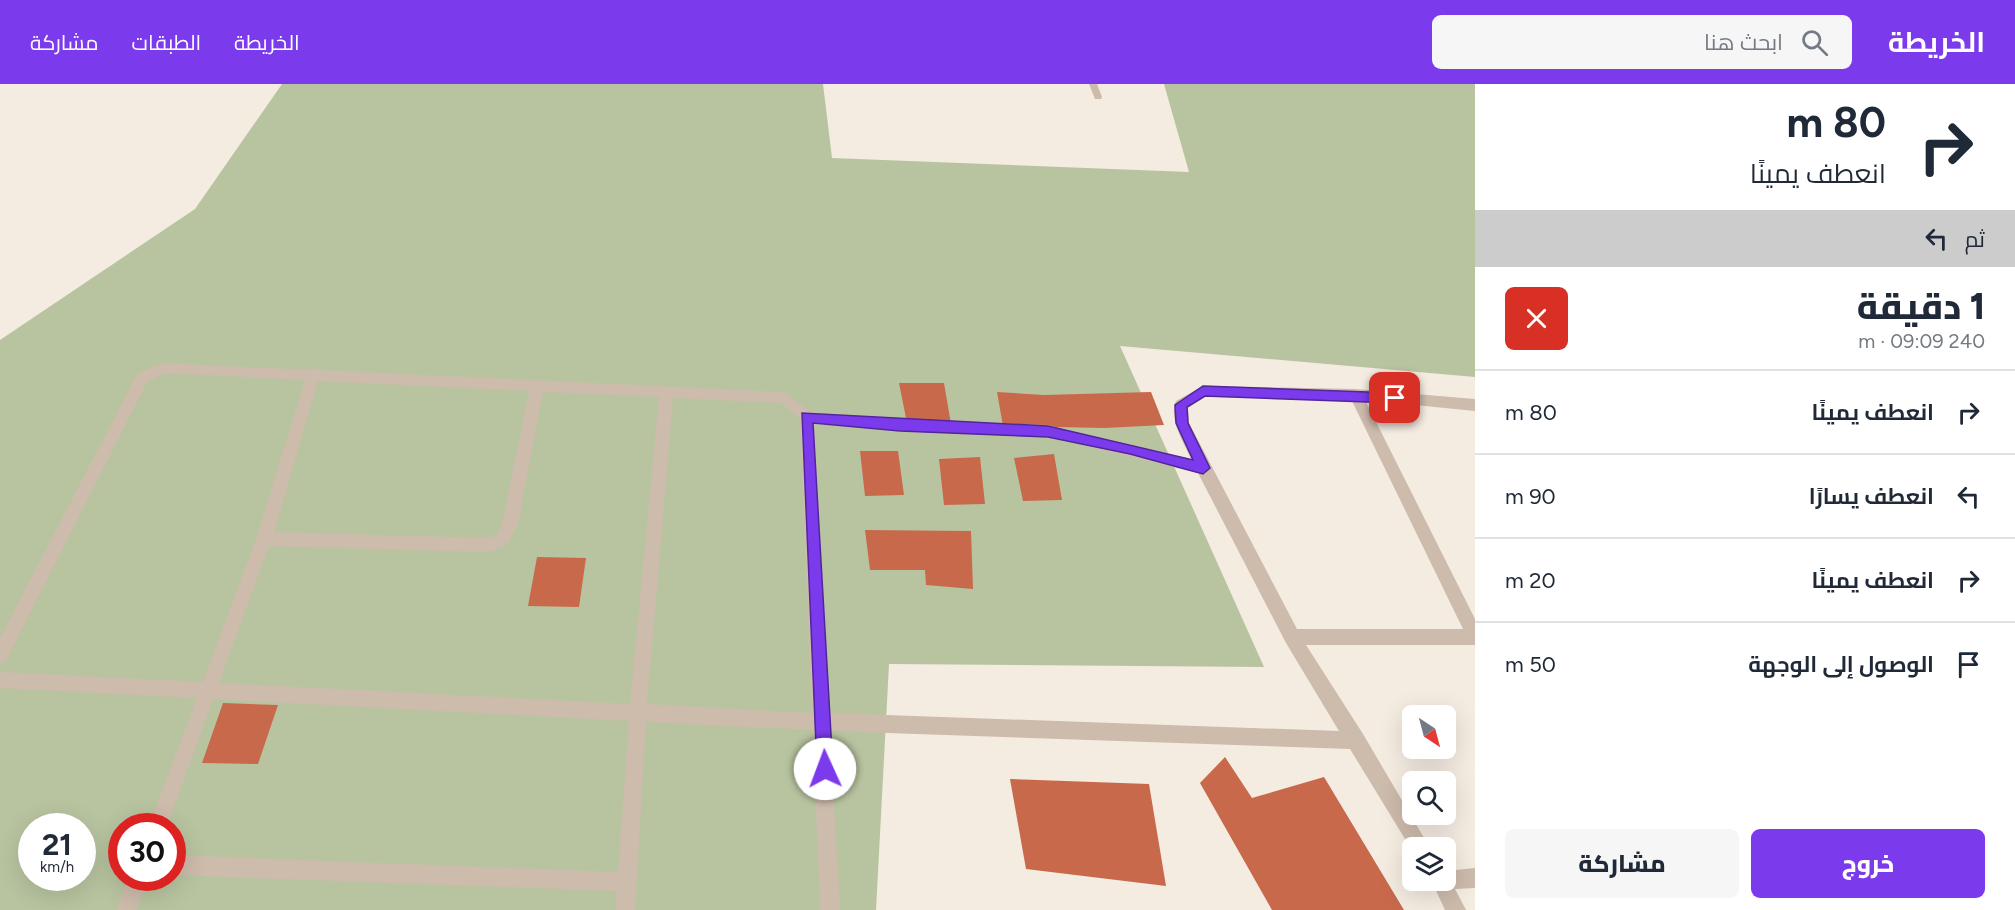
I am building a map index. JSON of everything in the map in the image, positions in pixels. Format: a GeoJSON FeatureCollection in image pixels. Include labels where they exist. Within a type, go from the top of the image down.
{"type":"FeatureCollection","features":[{"type":"Feature","properties":{"kind":"street"},"geometry":{"type":"LineString","coordinates":[[0,655],[142,378],[168,366],[784,398],[807,417],[900,426],[1048,431],[1203,468]]}},
{"type":"Feature","properties":{"kind":"street"},"geometry":{"type":"LineString","coordinates":[[163,813],[264,539],[314,373]]}},
{"type":"Feature","properties":{"kind":"street"},"geometry":{"type":"LineString","coordinates":[[264,539],[489,545],[502,540],[510,524],[537,386]]}},
{"type":"Feature","properties":{"kind":"street"},"geometry":{"type":"LineString","coordinates":[[1414,837],[1292,637],[1203,468],[1182,423],[1181,405],[1193,395],[1203,391],[1355,394],[1475,405]]}},
{"type":"Feature","properties":{"kind":"street"},"geometry":{"type":"LineString","coordinates":[[625,910],[638,712],[666,393]]}},
{"type":"Feature","properties":{"kind":"street"},"geometry":{"type":"LineString","coordinates":[[1292,637],[1475,636],[1355,394]]}},
{"type":"Feature","properties":{"kind":"street"},"geometry":{"type":"LineString","coordinates":[[807,417],[830,910]]}},
{"type":"Feature","properties":{"kind":"street"},"geometry":{"type":"LineString","coordinates":[[0,680],[823,722],[1357,740]]}},
{"type":"Feature","properties":{"kind":"street"},"geometry":{"type":"LineString","coordinates":[[186,866],[626,882]]}},
{"type":"Feature","properties":{"kind":"street"},"geometry":{"type":"LineString","coordinates":[[1456,880],[1475,878]]}},
{"type":"Feature","properties":{"kind":"street"},"geometry":{"type":"LineString","coordinates":[[126,910],[134,891]]}},
{"type":"Feature","properties":{"kind":"street"},"geometry":{"type":"LineString","coordinates":[[1446,891],[1456,910]]}},
{"type":"Feature","properties":{"kind":"lane"},"geometry":{"type":"LineString","coordinates":[[1093,84],[1098,97]]}},
{"type":"Feature","properties":{"kind":"green space"},"geometry":{"type":"Polygon","coordinates":[[[282,84],[823,84],[832,158],[1189,172],[1164,84],[1475,84],[1475,377],[1120,346],[1264,667],[889,664],[876,910],[0,910],[0,340],[195,209],[282,84]]]}},
{"type":"Feature","properties":{"kind":"building"},"geometry":{"type":"Polygon","coordinates":[[[899,383],[944,383],[951,424],[906,418],[899,383]]]}},
{"type":"Feature","properties":{"kind":"building"},"geometry":{"type":"Polygon","coordinates":[[[997,392],[1044,395],[1151,392],[1164,425],[1104,428],[1003,426],[997,392]]]}},
{"type":"Feature","properties":{"kind":"building"},"geometry":{"type":"Polygon","coordinates":[[[860,451],[898,451],[904,495],[865,496],[860,451]]]}},
{"type":"Feature","properties":{"kind":"building"},"geometry":{"type":"Polygon","coordinates":[[[1054,454],[1062,500],[1023,501],[1014,458],[1054,454]]]}},
{"type":"Feature","properties":{"kind":"building"},"geometry":{"type":"Polygon","coordinates":[[[980,457],[985,504],[944,505],[939,459],[980,457]]]}},
{"type":"Feature","properties":{"kind":"building"},"geometry":{"type":"Polygon","coordinates":[[[865,530],[971,531],[973,589],[926,585],[925,570],[870,570],[865,530]]]}},
{"type":"Feature","properties":{"kind":"building"},"geometry":{"type":"Polygon","coordinates":[[[537,557],[586,558],[579,607],[528,606],[537,557]]]}},
{"type":"Feature","properties":{"kind":"building"},"geometry":{"type":"Polygon","coordinates":[[[223,703],[278,705],[258,764],[202,763],[223,703]]]}},
{"type":"Feature","properties":{"kind":"building"},"geometry":{"type":"Polygon","coordinates":[[[1225,757],[1252,798],[1324,777],[1404,910],[1272,910],[1200,783],[1225,757]]]}},
{"type":"Feature","properties":{"kind":"building"},"geometry":{"type":"Polygon","coordinates":[[[1010,779],[1149,784],[1166,886],[1026,869],[1010,779]]]}},
{"type":"Feature","properties":{"kind":"route"},"geometry":{"type":"LineString","coordinates":[[825,769],[807,417],[900,426],[1048,431],[1203,468],[1182,423],[1181,405],[1193,395],[1203,391],[1355,394],[1395,398]]}}]}
